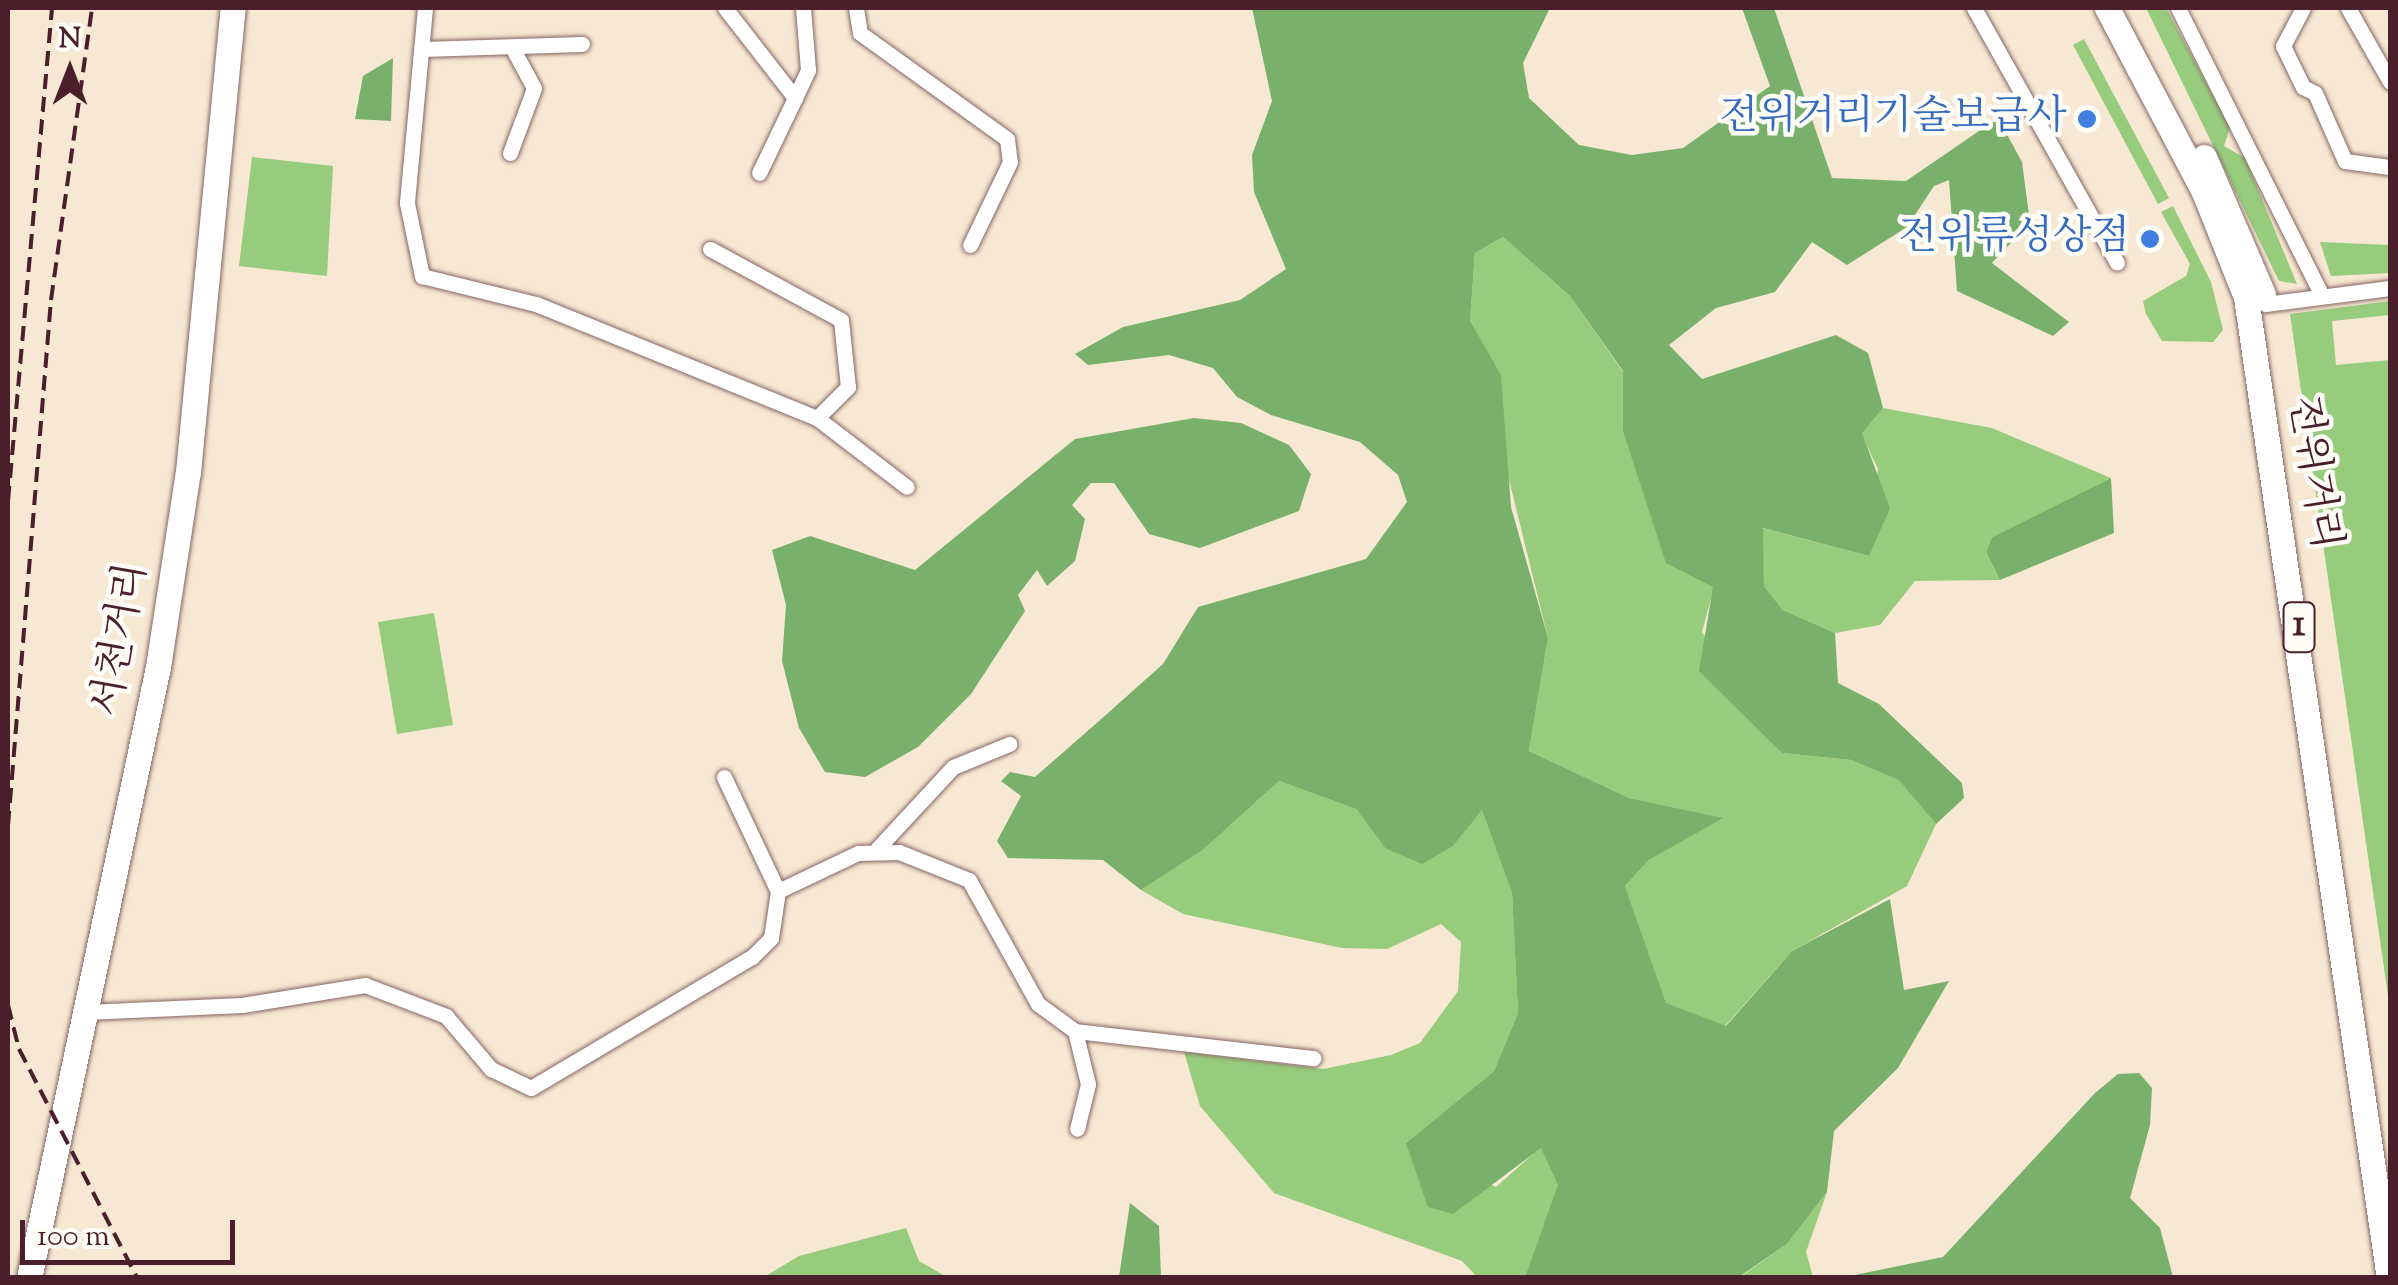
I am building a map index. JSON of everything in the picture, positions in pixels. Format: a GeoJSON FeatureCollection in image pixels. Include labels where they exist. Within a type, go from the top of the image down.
{"type":"FeatureCollection","features":[{"type":"Feature","properties":{"kind":"main road","name":"서천거리"},"geometry":{"type":"LineString","coordinates":[[29,1278],[86,1012],[188,472],[233,8]]}},
{"type":"Feature","properties":{"kind":"main road","name":"전위거리"},"geometry":{"type":"LineString","coordinates":[[2106,8],[2204,192],[2246,298],[2388,1278]]}},
{"type":"Feature","properties":{"kind":"main road","name":"전위거리"},"geometry":{"type":"LineString","coordinates":[[2125,8],[2228,201],[2265,304],[2390,1200]]}},
{"type":"Feature","properties":{"kind":"street"},"geometry":{"type":"LineString","coordinates":[[425,8],[407,203],[422,276],[536,304],[817,418],[908,486]]}},
{"type":"Feature","properties":{"kind":"street"},"geometry":{"type":"LineString","coordinates":[[725,8],[795,98]]}},
{"type":"Feature","properties":{"kind":"street"},"geometry":{"type":"LineString","coordinates":[[759,174],[808,70],[803,8]]}},
{"type":"Feature","properties":{"kind":"street"},"geometry":{"type":"LineString","coordinates":[[856,8],[860,33],[1006,139],[1010,162],[970,246]]}},
{"type":"Feature","properties":{"kind":"street"},"geometry":{"type":"LineString","coordinates":[[1974,8],[2117,263]]}},
{"type":"Feature","properties":{"kind":"street"},"geometry":{"type":"LineString","coordinates":[[2178,8],[2321,294]]}},
{"type":"Feature","properties":{"kind":"street"},"geometry":{"type":"LineString","coordinates":[[2303,8],[2283,46],[2304,87],[2345,161],[2390,167]]}},
{"type":"Feature","properties":{"kind":"street"},"geometry":{"type":"LineString","coordinates":[[2348,8],[2390,82]]}},
{"type":"Feature","properties":{"kind":"street"},"geometry":{"type":"LineString","coordinates":[[421,50],[514,51],[582,44]]}},
{"type":"Feature","properties":{"kind":"street"},"geometry":{"type":"LineString","coordinates":[[510,153],[534,88],[514,51]]}},
{"type":"Feature","properties":{"kind":"street"},"geometry":{"type":"LineString","coordinates":[[710,249],[841,320],[848,387],[817,418]]}},
{"type":"Feature","properties":{"kind":"street"},"geometry":{"type":"LineString","coordinates":[[2265,304],[2390,288]]}},
{"type":"Feature","properties":{"kind":"street"},"geometry":{"type":"LineString","coordinates":[[778,890],[876,850],[952,768],[1009,744]]}},
{"type":"Feature","properties":{"kind":"street"},"geometry":{"type":"LineString","coordinates":[[86,1012],[242,1005],[365,984],[446,1016],[491,1069],[531,1088],[553,1080],[752,957],[771,938],[778,890],[724,777]]}},
{"type":"Feature","properties":{"kind":"street"},"geometry":{"type":"LineString","coordinates":[[876,850],[969,880],[1038,1004],[1075,1031],[1313,1058]]}},
{"type":"Feature","properties":{"kind":"street"},"geometry":{"type":"LineString","coordinates":[[1075,1031],[1088,1084],[1077,1129]]}},
{"type":"Feature","properties":{"kind":"green space"},"geometry":{"type":"Polygon","coordinates":[[[1252,8],[1550,8],[1523,63],[1529,98],[1579,145],[1632,155],[1683,148],[1770,86],[1742,8],[1774,8],[1832,178],[1906,181],[1998,118],[2022,162],[2030,223],[1992,263],[2069,322],[2053,336],[1957,291],[1949,180],[1934,186],[1907,227],[1847,265],[1812,242],[1775,292],[1716,308],[1669,345],[1702,379],[1836,335],[1868,353],[1883,408],[1862,433],[1890,508],[1869,556],[1763,528],[1764,586],[1783,610],[1835,633],[1838,683],[1879,704],[1962,783],[1964,798],[1936,824],[1899,780],[1851,760],[1782,753],[1699,671],[1713,587],[1666,563],[1623,431],[1623,371],[1570,296],[1503,237],[1475,253],[1470,321],[1501,375],[1511,507],[1548,638],[1529,751],[1629,798],[1723,818],[1649,860],[1625,886],[1666,1003],[1726,1026],[1792,951],[1890,899],[1904,990],[1949,981],[1898,1068],[1834,1131],[1827,1192],[1787,1244],[1739,1277],[1525,1277],[1558,1185],[1541,1148],[1453,1214],[1428,1207],[1406,1143],[1494,1071],[1518,1013],[1512,893],[1482,810],[1453,846],[1422,864],[1385,848],[1356,809],[1279,781],[1203,850],[1141,890],[1103,860],[1008,858],[997,841],[1021,796],[1001,781],[1010,772],[1035,777],[1099,721],[1163,664],[1198,607],[1366,559],[1407,502],[1398,475],[1360,442],[1271,415],[1237,397],[1213,368],[1169,355],[1088,365],[1075,354],[1123,327],[1240,300],[1286,269],[1254,192],[1252,155],[1272,101],[1252,8]]]}},
{"type":"Feature","properties":{"kind":"green space"},"geometry":{"type":"Polygon","coordinates":[[[2146,8],[2166,8],[2230,127],[2224,146],[2245,158],[2297,284],[2279,281],[2146,8]]]}},
{"type":"Feature","properties":{"kind":"green space"},"geometry":{"type":"Polygon","coordinates":[[[2084,39],[2169,198],[2158,204],[2073,45],[2084,39]]]}},
{"type":"Feature","properties":{"kind":"green space"},"geometry":{"type":"Polygon","coordinates":[[[393,58],[391,121],[355,119],[363,76],[393,58]]]}},
{"type":"Feature","properties":{"kind":"green space"},"geometry":{"type":"Polygon","coordinates":[[[252,157],[333,166],[327,276],[239,266],[252,157]]]}},
{"type":"Feature","properties":{"kind":"green space"},"geometry":{"type":"Polygon","coordinates":[[[2173,206],[2211,282],[2223,330],[2213,342],[2162,341],[2146,314],[2143,301],[2186,276],[2190,264],[2161,212],[2173,206]]]}},
{"type":"Feature","properties":{"kind":"green space"},"geometry":{"type":"Polygon","coordinates":[[[1503,237],[1570,296],[1623,372],[1623,431],[1714,587],[1702,632],[1782,753],[1851,760],[1900,780],[1936,824],[1907,886],[1792,951],[1725,1026],[1666,1004],[1625,886],[1649,860],[1721,818],[1629,798],[1529,751],[1548,638],[1470,321],[1475,253],[1503,237]]]}},
{"type":"Feature","properties":{"kind":"green space"},"geometry":{"type":"Polygon","coordinates":[[[2320,242],[2390,245],[2390,273],[2331,276],[2320,242]]]}},
{"type":"Feature","properties":{"kind":"green space"},"geometry":{"type":"Polygon","coordinates":[[[2390,301],[2390,315],[2332,321],[2336,365],[2390,360],[2390,1010],[2290,314],[2390,301]]]}},
{"type":"Feature","properties":{"kind":"green space"},"geometry":{"type":"Polygon","coordinates":[[[1883,408],[1992,428],[2111,478],[1992,537],[1986,552],[2000,580],[1915,581],[1880,625],[1835,633],[1783,610],[1764,586],[1762,528],[1869,556],[1878,469],[1861,433],[1883,408]]]}},
{"type":"Feature","properties":{"kind":"green space"},"geometry":{"type":"Polygon","coordinates":[[[1194,418],[1241,423],[1289,445],[1311,474],[1299,511],[1200,548],[1149,534],[1114,483],[1091,483],[1072,505],[1085,519],[1075,561],[1047,586],[1037,570],[1018,595],[1025,611],[971,694],[918,747],[865,777],[825,772],[799,728],[782,661],[786,605],[772,550],[810,536],[915,570],[1075,439],[1194,418]]]}},
{"type":"Feature","properties":{"kind":"green space"},"geometry":{"type":"Polygon","coordinates":[[[2111,478],[2114,533],[2000,580],[1986,552],[1992,537],[2111,478]]]}},
{"type":"Feature","properties":{"kind":"green space"},"geometry":{"type":"Polygon","coordinates":[[[434,613],[453,725],[397,734],[378,622],[434,613]]]}},
{"type":"Feature","properties":{"kind":"green space"},"geometry":{"type":"Polygon","coordinates":[[[1279,781],[1356,809],[1385,848],[1453,846],[1482,809],[1512,893],[1518,1013],[1494,1071],[1406,1143],[1496,1187],[1541,1147],[1559,1185],[1525,1277],[1477,1277],[1462,1261],[1274,1193],[1200,1106],[1184,1052],[1323,1069],[1391,1055],[1420,1043],[1458,991],[1461,942],[1441,924],[1387,949],[1342,948],[1183,914],[1141,890],[1203,850],[1279,781]]]}},
{"type":"Feature","properties":{"kind":"green space"},"geometry":{"type":"Polygon","coordinates":[[[2139,1073],[2152,1088],[2150,1125],[2130,1198],[2160,1228],[2173,1277],[1845,1277],[1943,1257],[2095,1093],[2118,1074],[2139,1073]]]}},
{"type":"Feature","properties":{"kind":"green space"},"geometry":{"type":"Polygon","coordinates":[[[1827,1192],[1806,1252],[1813,1277],[1739,1278],[1787,1244],[1827,1192]]]}},
{"type":"Feature","properties":{"kind":"green space"},"geometry":{"type":"Polygon","coordinates":[[[1130,1203],[1159,1226],[1161,1277],[1119,1277],[1130,1203]]]}},
{"type":"Feature","properties":{"kind":"green space"},"geometry":{"type":"Polygon","coordinates":[[[906,1228],[919,1261],[947,1277],[764,1277],[799,1256],[906,1228]]]}},
{"type":"Feature","properties":{"kind":"railway"},"geometry":{"type":"LineString","coordinates":[[8,501],[52,8]]}},
{"type":"Feature","properties":{"kind":"railway"},"geometry":{"type":"LineString","coordinates":[[8,826],[51,300],[92,8]]}},
{"type":"Feature","properties":{"kind":"railway"},"geometry":{"type":"LineString","coordinates":[[8,1005],[19,1049],[137,1278]]}},
{"type":"Feature","properties":{"kind":"place","name":"전위거리기술보급사"},"geometry":{"type":"Point","coordinates":[2087,119]}},
{"type":"Feature","properties":{"kind":"place","name":"전위류성상점"},"geometry":{"type":"Point","coordinates":[2150,239]}}]}
